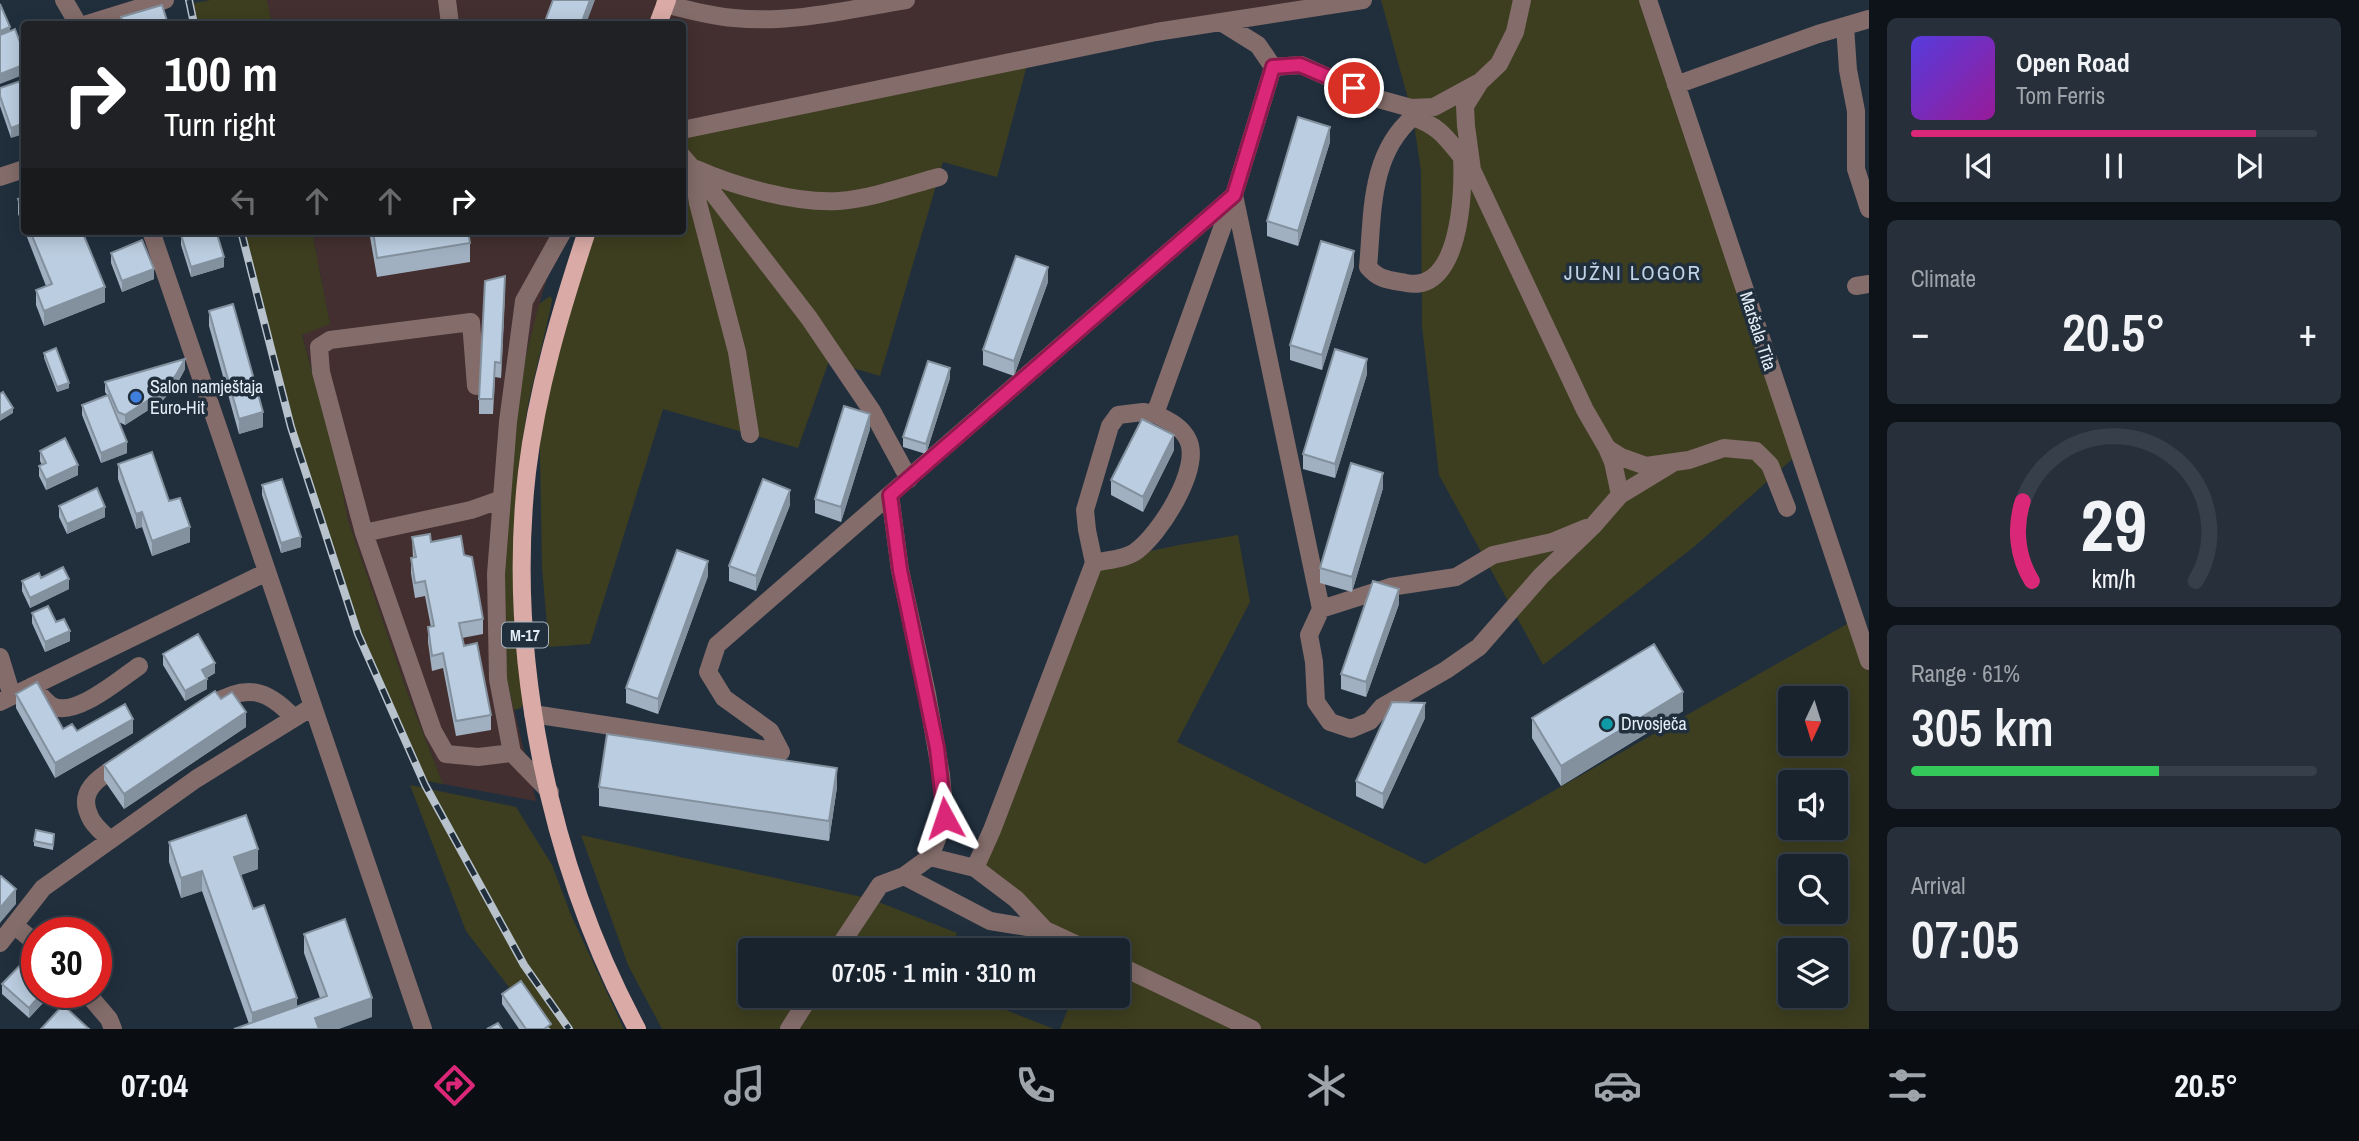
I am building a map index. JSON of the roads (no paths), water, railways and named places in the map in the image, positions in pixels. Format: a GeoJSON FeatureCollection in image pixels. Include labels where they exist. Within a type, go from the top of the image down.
{"type":"FeatureCollection","features":[{"type":"Feature","properties":{"kind":"main road"},"geometry":{"type":"LineString","coordinates":[[659,21],[666,2]]}},
{"type":"Feature","properties":{"kind":"main road","name":"M-17"},"geometry":{"type":"LineString","coordinates":[[586,235],[568,288],[537,405],[527,473],[523,585],[533,714],[565,852],[601,956],[638,1029]]}},
{"type":"Feature","properties":{"kind":"street"},"geometry":{"type":"LineString","coordinates":[[64,0],[76,21]]}},
{"type":"Feature","properties":{"kind":"street"},"geometry":{"type":"LineString","coordinates":[[97,21],[165,0]]}},
{"type":"Feature","properties":{"kind":"street"},"geometry":{"type":"LineString","coordinates":[[447,0],[450,21]]}},
{"type":"Feature","properties":{"kind":"street"},"geometry":{"type":"LineString","coordinates":[[666,2],[695,13],[735,19],[772,19],[906,0]]}},
{"type":"Feature","properties":{"kind":"street"},"geometry":{"type":"LineString","coordinates":[[686,129],[1156,32],[1363,0]]}},
{"type":"Feature","properties":{"kind":"street"},"geometry":{"type":"LineString","coordinates":[[1480,82],[1434,107],[1412,113],[1391,141],[1379,168],[1374,189],[1368,267],[1376,276],[1414,285],[1427,282],[1442,272],[1450,253],[1458,219],[1463,172],[1467,164],[1465,106],[1480,82],[1499,64],[1515,32],[1522,0]]}},
{"type":"Feature","properties":{"kind":"street","name":"Maršala Tita"},"geometry":{"type":"LineString","coordinates":[[1648,0],[1869,661]]}},
{"type":"Feature","properties":{"kind":"street"},"geometry":{"type":"LineString","coordinates":[[1676,85],[1869,19]]}},
{"type":"Feature","properties":{"kind":"street"},"geometry":{"type":"LineString","coordinates":[[1221,22],[1258,45],[1273,67]]}},
{"type":"Feature","properties":{"kind":"street"},"geometry":{"type":"LineString","coordinates":[[1845,26],[1848,70],[1856,111],[1856,169],[1869,209]]}},
{"type":"Feature","properties":{"kind":"street"},"geometry":{"type":"LineString","coordinates":[[1273,67],[1300,65],[1412,113],[1429,122],[1450,140],[1467,164],[1585,410],[1607,447],[1620,495]]}},
{"type":"Feature","properties":{"kind":"street"},"geometry":{"type":"LineString","coordinates":[[1155,414],[1234,195],[1273,67]]}},
{"type":"Feature","properties":{"kind":"street"},"geometry":{"type":"LineString","coordinates":[[688,162],[809,318],[872,411],[909,479]]}},
{"type":"Feature","properties":{"kind":"street"},"geometry":{"type":"LineString","coordinates":[[688,162],[718,179],[750,188],[794,197],[837,201],[886,192],[939,177]]}},
{"type":"Feature","properties":{"kind":"street"},"geometry":{"type":"LineString","coordinates":[[688,162],[737,352],[750,434]]}},
{"type":"Feature","properties":{"kind":"street"},"geometry":{"type":"LineString","coordinates":[[0,177],[21,170]]}},
{"type":"Feature","properties":{"kind":"street"},"geometry":{"type":"LineString","coordinates":[[533,714],[781,752],[770,730],[724,698],[708,672],[717,645],[1234,195]]}},
{"type":"Feature","properties":{"kind":"street"},"geometry":{"type":"LineString","coordinates":[[1234,195],[1321,609],[1309,635],[1314,662],[1316,702],[1330,722],[1351,729],[1370,721],[1382,707],[1446,670],[1479,647],[1620,495],[1671,464]]}},
{"type":"Feature","properties":{"kind":"street"},"geometry":{"type":"LineString","coordinates":[[153,235],[312,707],[424,1029]]}},
{"type":"Feature","properties":{"kind":"street"},"geometry":{"type":"LineString","coordinates":[[550,792],[512,753],[498,679],[496,574],[508,422],[524,301],[560,235]]}},
{"type":"Feature","properties":{"kind":"street"},"geometry":{"type":"LineString","coordinates":[[476,386],[471,322],[330,340],[319,347],[321,372],[363,533],[433,731],[446,754],[478,757],[512,753]]}},
{"type":"Feature","properties":{"kind":"street"},"geometry":{"type":"LineString","coordinates":[[975,868],[1094,563],[1085,510],[1110,426],[1118,415],[1143,412],[1155,414],[1178,426],[1189,441],[1192,456],[1185,480],[1155,533],[1141,547],[1134,553],[1094,563]]}},
{"type":"Feature","properties":{"kind":"street"},"geometry":{"type":"LineString","coordinates":[[1607,447],[1621,457],[1646,466],[1671,464],[1724,448],[1756,451],[1770,465],[1787,508]]}},
{"type":"Feature","properties":{"kind":"street"},"geometry":{"type":"LineString","coordinates":[[846,938],[880,885],[904,876],[930,857],[945,818],[941,775],[927,694],[900,570],[890,495]]}},
{"type":"Feature","properties":{"kind":"street"},"geometry":{"type":"LineString","coordinates":[[363,533],[471,510],[502,499]]}},
{"type":"Feature","properties":{"kind":"street"},"geometry":{"type":"LineString","coordinates":[[471,510],[490,514],[500,522]]}},
{"type":"Feature","properties":{"kind":"street"},"geometry":{"type":"LineString","coordinates":[[1321,609],[1390,587],[1456,577],[1493,555],[1552,542],[1593,526]]}},
{"type":"Feature","properties":{"kind":"street"},"geometry":{"type":"LineString","coordinates":[[0,657],[6,699],[267,572]]}},
{"type":"Feature","properties":{"kind":"street"},"geometry":{"type":"LineString","coordinates":[[32,687],[51,706],[63,709],[79,706],[139,666]]}},
{"type":"Feature","properties":{"kind":"street"},"geometry":{"type":"LineString","coordinates":[[197,715],[231,693],[249,692],[265,695],[281,704],[293,717]]}},
{"type":"Feature","properties":{"kind":"street"},"geometry":{"type":"LineString","coordinates":[[0,943],[43,888],[196,779],[312,707]]}},
{"type":"Feature","properties":{"kind":"street"},"geometry":{"type":"LineString","coordinates":[[109,839],[90,818],[86,804],[88,792],[93,781],[139,751]]}},
{"type":"Feature","properties":{"kind":"street"},"geometry":{"type":"LineString","coordinates":[[930,857],[975,868],[1016,899],[1045,930]]}},
{"type":"Feature","properties":{"kind":"street"},"geometry":{"type":"LineString","coordinates":[[904,876],[990,921],[1045,930],[1062,938]]}},
{"type":"Feature","properties":{"kind":"street"},"geometry":{"type":"LineString","coordinates":[[14,925],[21,931]]}},
{"type":"Feature","properties":{"kind":"street"},"geometry":{"type":"LineString","coordinates":[[1130,971],[1252,1029]]}},
{"type":"Feature","properties":{"kind":"street"},"geometry":{"type":"LineString","coordinates":[[100,1008],[113,1029]]}},
{"type":"Feature","properties":{"kind":"street"},"geometry":{"type":"LineString","coordinates":[[789,1029],[802,1008]]}},
{"type":"Feature","properties":{"kind":"railway"},"geometry":{"type":"LineString","coordinates":[[189,0],[193,21]]}},
{"type":"Feature","properties":{"kind":"railway"},"geometry":{"type":"LineString","coordinates":[[242,235],[291,427],[358,634],[425,785],[524,965],[569,1029]]}},
{"type":"Feature","properties":{"kind":"place","name":"Salon namještaja Euro-Hit"},"geometry":{"type":"Point","coordinates":[136,397]}},
{"type":"Feature","properties":{"kind":"place","name":"Drvosječa"},"geometry":{"type":"Point","coordinates":[1607,724]}},
{"type":"Feature","properties":{"kind":"district","name":"JUŽNI LOGOR"},"geometry":{"type":"Point","coordinates":[1633,273]}}]}
